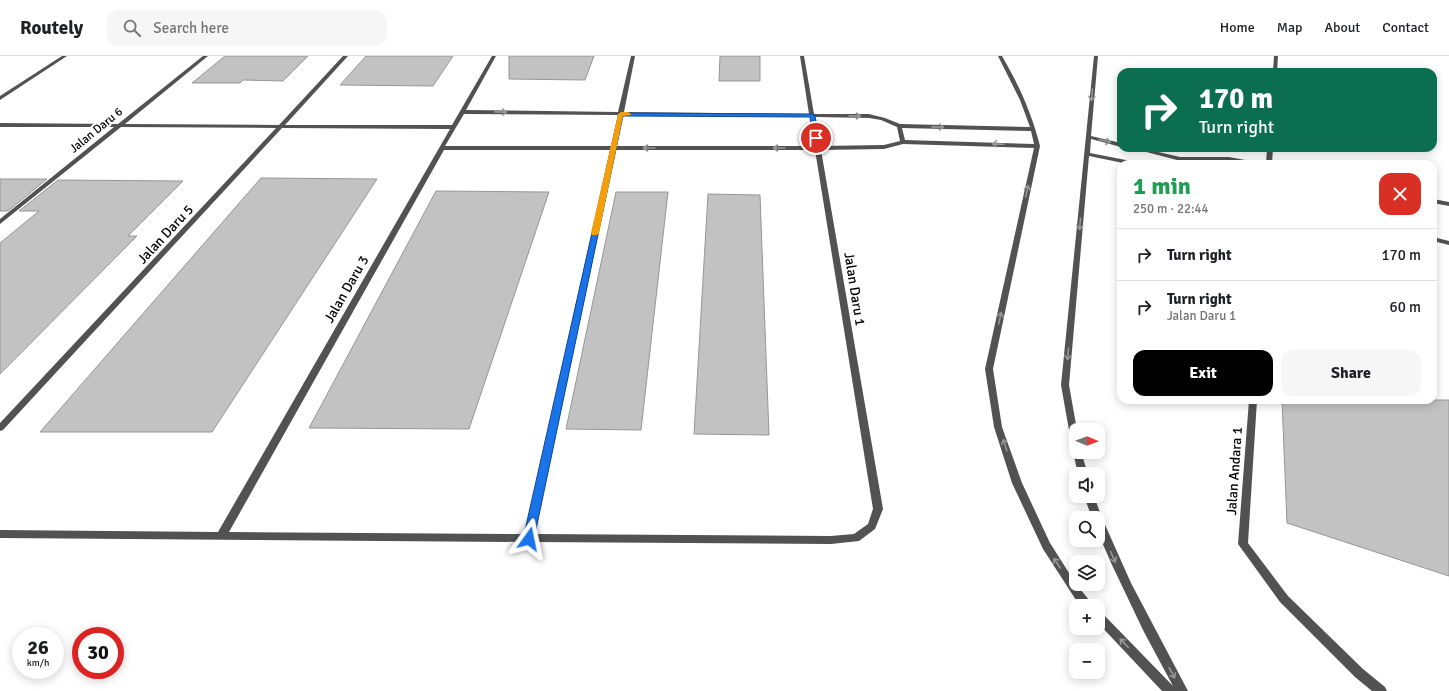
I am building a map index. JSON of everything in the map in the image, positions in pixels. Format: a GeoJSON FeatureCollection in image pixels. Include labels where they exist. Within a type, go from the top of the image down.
{"type":"FeatureCollection","features":[{"type":"Feature","properties":{"kind":"street"},"geometry":{"type":"LineString","coordinates":[[0,98],[65,56]]}},
{"type":"Feature","properties":{"kind":"street","name":"Jalan Daru 6"},"geometry":{"type":"LineString","coordinates":[[0,222],[206,56]]}},
{"type":"Feature","properties":{"kind":"street","name":"Jalan Daru 5"},"geometry":{"type":"LineString","coordinates":[[0,428],[346,56]]}},
{"type":"Feature","properties":{"kind":"street","name":"Jalan Daru 3"},"geometry":{"type":"LineString","coordinates":[[221,536],[494,56]]}},
{"type":"Feature","properties":{"kind":"street"},"geometry":{"type":"LineString","coordinates":[[0,534],[529,539],[633,56]]}},
{"type":"Feature","properties":{"kind":"street","name":"Jalan Daru 1"},"geometry":{"type":"LineString","coordinates":[[529,539],[831,540],[856,538],[872,526],[878,509],[802,56]]}},
{"type":"Feature","properties":{"kind":"street"},"geometry":{"type":"LineString","coordinates":[[1000,56],[1012,78],[1033,129],[1036,146],[989,369],[998,427],[1017,483],[1046,546],[1081,599]]}},
{"type":"Feature","properties":{"kind":"street"},"geometry":{"type":"LineString","coordinates":[[1072,423],[1065,385],[1096,56]]}},
{"type":"Feature","properties":{"kind":"street"},"geometry":{"type":"LineString","coordinates":[[1275,68],[1276,56]]}},
{"type":"Feature","properties":{"kind":"street"},"geometry":{"type":"LineString","coordinates":[[462,112],[869,116],[883,119],[899,126],[1033,129]]}},
{"type":"Feature","properties":{"kind":"street"},"geometry":{"type":"LineString","coordinates":[[0,125],[453,127]]}},
{"type":"Feature","properties":{"kind":"street"},"geometry":{"type":"LineString","coordinates":[[899,126],[903,142]]}},
{"type":"Feature","properties":{"kind":"street"},"geometry":{"type":"LineString","coordinates":[[1088,137],[1117,144]]}},
{"type":"Feature","properties":{"kind":"street"},"geometry":{"type":"LineString","coordinates":[[442,148],[868,148],[884,147],[903,142],[1036,146]]}},
{"type":"Feature","properties":{"kind":"street"},"geometry":{"type":"LineString","coordinates":[[1147,152],[1173,160]]}},
{"type":"Feature","properties":{"kind":"street"},"geometry":{"type":"LineString","coordinates":[[1087,154],[1117,160]]}},
{"type":"Feature","properties":{"kind":"street"},"geometry":{"type":"LineString","coordinates":[[1213,160],[1234,160]]}},
{"type":"Feature","properties":{"kind":"street"},"geometry":{"type":"LineString","coordinates":[[1437,202],[1449,204]]}},
{"type":"Feature","properties":{"kind":"street"},"geometry":{"type":"LineString","coordinates":[[1437,240],[1449,242]]}},
{"type":"Feature","properties":{"kind":"street","name":"Jalan Andara 1"},"geometry":{"type":"LineString","coordinates":[[1253,404],[1243,544],[1284,599],[1359,673],[1380,691]]}},
{"type":"Feature","properties":{"kind":"street"},"geometry":{"type":"LineString","coordinates":[[1105,538],[1145,625],[1182,691]]}},
{"type":"Feature","properties":{"kind":"street"},"geometry":{"type":"LineString","coordinates":[[1105,623],[1170,691]]}},
{"type":"Feature","properties":{"kind":"building"},"geometry":{"type":"Polygon","coordinates":[[[225,56],[308,56],[283,81],[243,80],[240,83],[192,83],[225,56]]]}},
{"type":"Feature","properties":{"kind":"building"},"geometry":{"type":"Polygon","coordinates":[[[366,56],[453,56],[433,86],[340,85],[366,56]]]}},
{"type":"Feature","properties":{"kind":"building"},"geometry":{"type":"Polygon","coordinates":[[[509,56],[594,56],[585,80],[509,79],[509,56]]]}},
{"type":"Feature","properties":{"kind":"building"},"geometry":{"type":"Polygon","coordinates":[[[720,56],[760,56],[760,81],[719,81],[720,56]]]}},
{"type":"Feature","properties":{"kind":"building"},"geometry":{"type":"Polygon","coordinates":[[[261,178],[377,179],[212,432],[40,432],[261,178]]]}},
{"type":"Feature","properties":{"kind":"building"},"geometry":{"type":"Polygon","coordinates":[[[0,179],[47,179],[8,211],[0,211],[0,179]]]}},
{"type":"Feature","properties":{"kind":"building"},"geometry":{"type":"Polygon","coordinates":[[[58,180],[183,181],[128,236],[137,236],[0,374],[0,243],[39,211],[19,211],[58,180]]]}},
{"type":"Feature","properties":{"kind":"building"},"geometry":{"type":"Polygon","coordinates":[[[436,191],[549,192],[469,429],[309,428],[436,191]]]}},
{"type":"Feature","properties":{"kind":"building"},"geometry":{"type":"Polygon","coordinates":[[[616,192],[668,192],[641,430],[566,429],[616,192]]]}},
{"type":"Feature","properties":{"kind":"building"},"geometry":{"type":"Polygon","coordinates":[[[708,194],[760,195],[769,435],[694,434],[708,194]]]}},
{"type":"Feature","properties":{"kind":"building"},"geometry":{"type":"Polygon","coordinates":[[[1437,400],[1449,400],[1449,576],[1287,523],[1282,404],[1437,404],[1437,400]]]}},
{"type":"Feature","properties":{"kind":"slow traffic"},"geometry":{"type":"LineString","coordinates":[[595,233],[621,114],[628,114]]}},
{"type":"Feature","properties":{"kind":"route"},"geometry":{"type":"LineString","coordinates":[[529,539],[621,114],[812,116],[816,138]]}}]}
